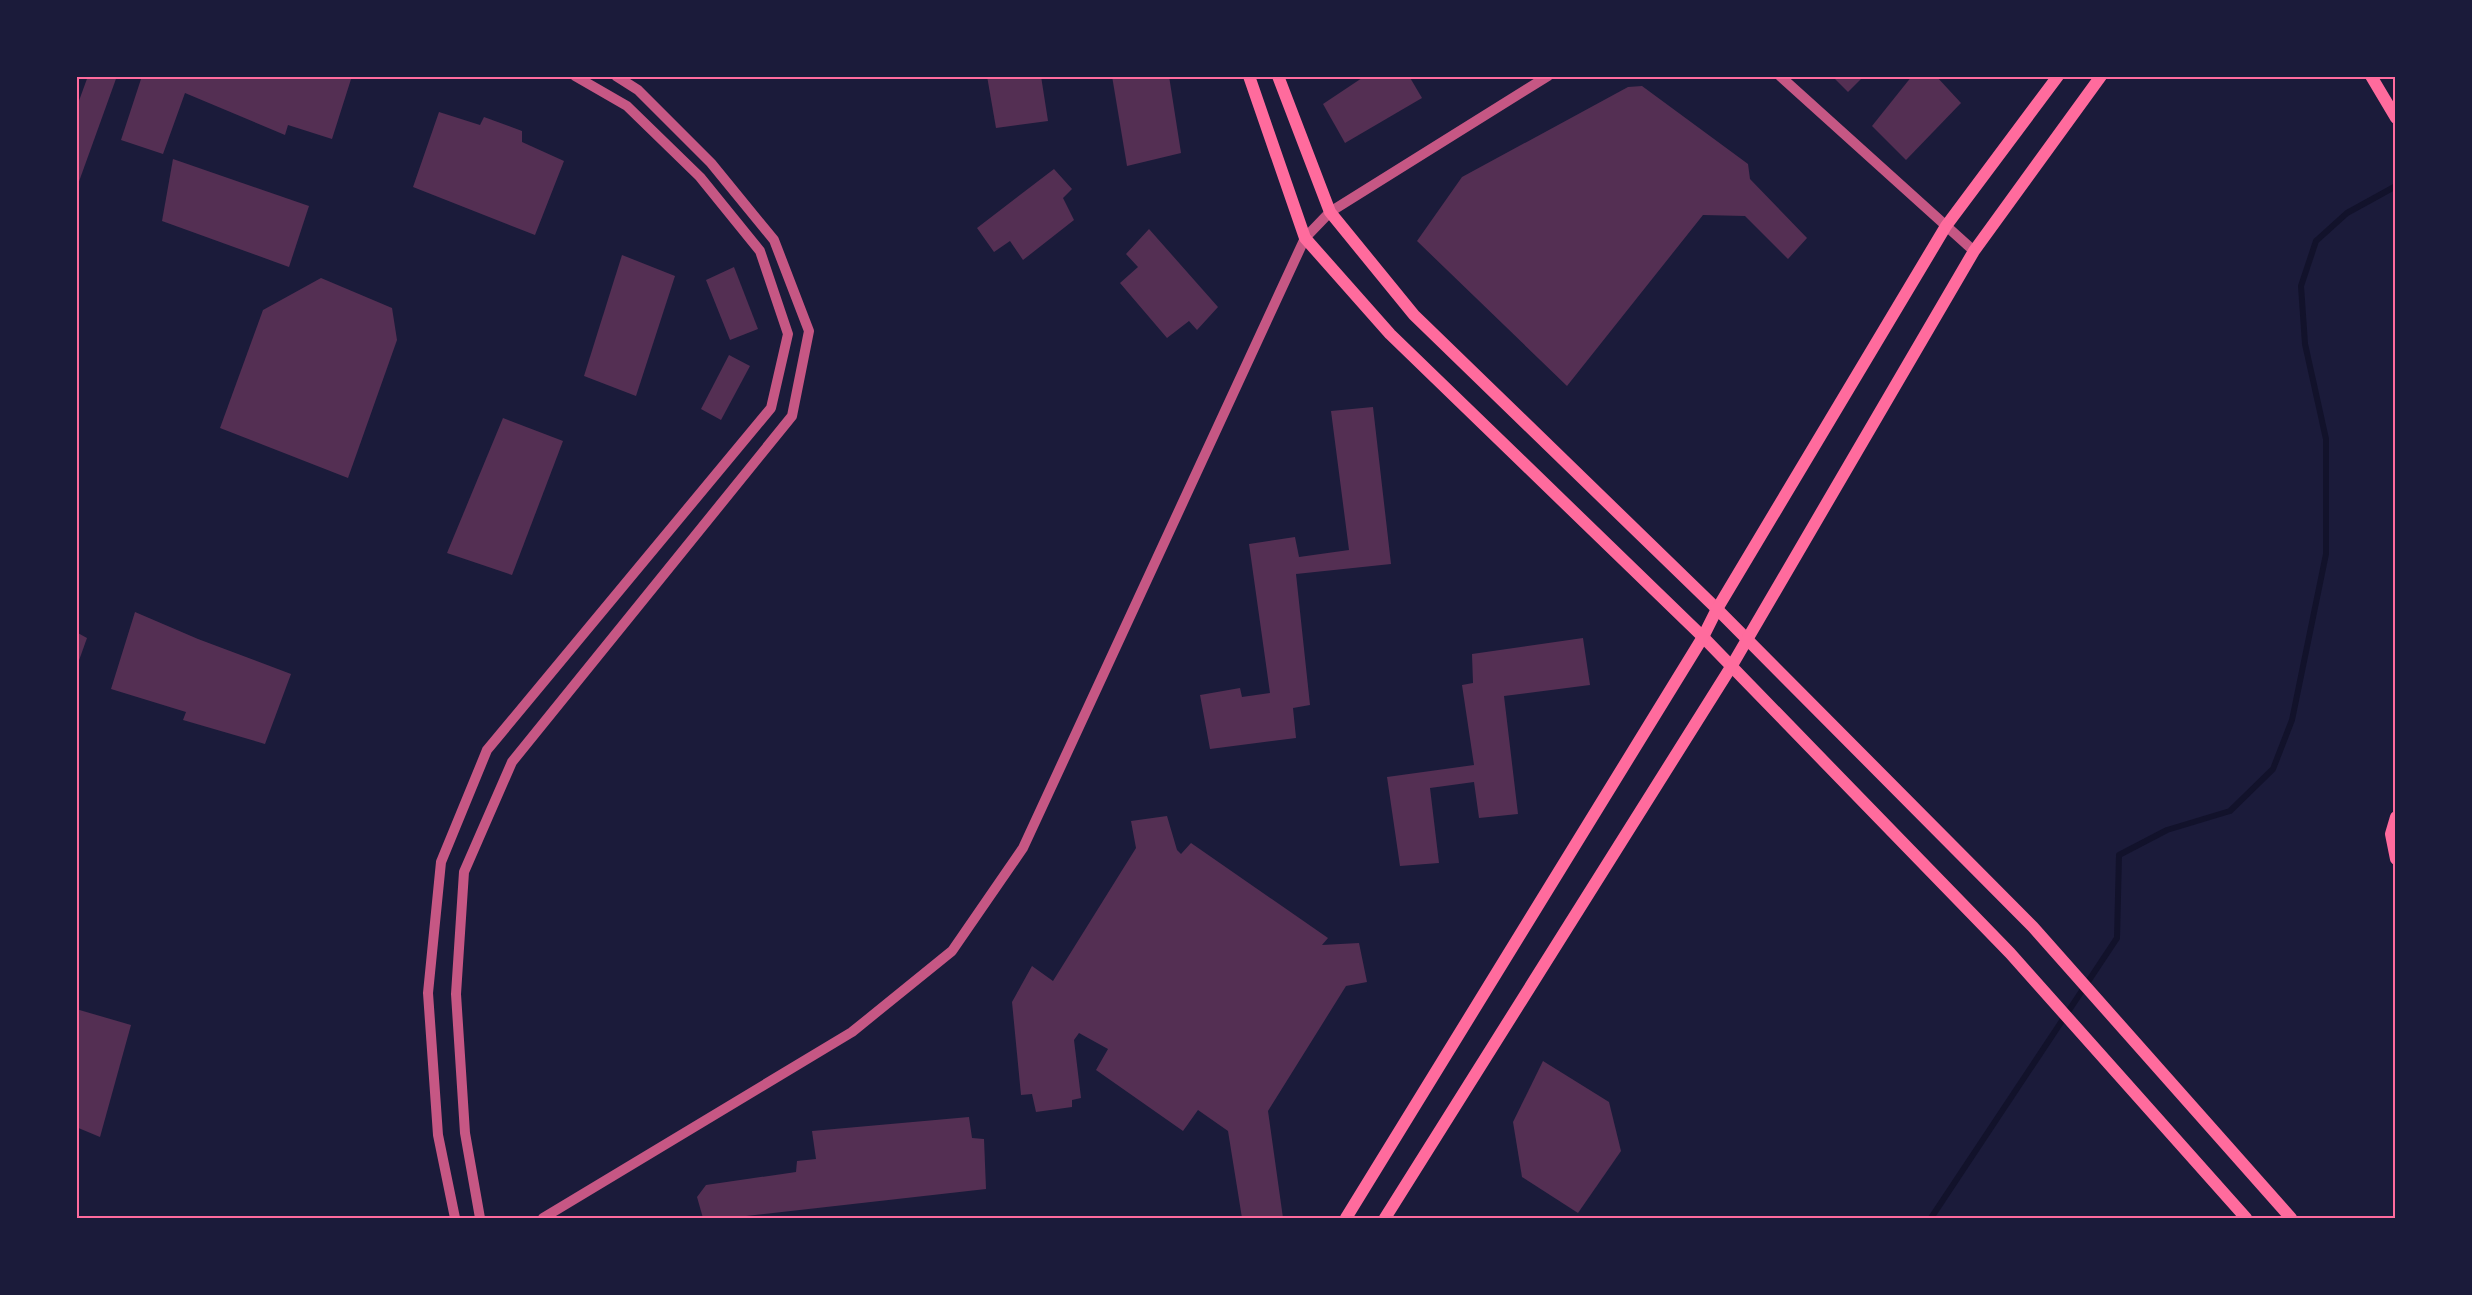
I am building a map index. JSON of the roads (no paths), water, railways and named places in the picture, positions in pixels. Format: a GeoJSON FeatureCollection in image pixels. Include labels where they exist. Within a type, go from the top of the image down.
{"type":"FeatureCollection","features":[{"type":"Feature","properties":{"kind":"main road"},"geometry":{"type":"LineString","coordinates":[[1249,76],[1305,238],[1390,334],[1703,636],[2010,953],[2246,1218]]}},
{"type":"Feature","properties":{"kind":"main road"},"geometry":{"type":"LineString","coordinates":[[1278,76],[1330,212],[1414,315],[1717,609],[2033,927],[2291,1218]]}},
{"type":"Feature","properties":{"kind":"main road"},"geometry":{"type":"LineString","coordinates":[[1346,1218],[1703,636],[1946,226],[2058,76]]}},
{"type":"Feature","properties":{"kind":"main road"},"geometry":{"type":"LineString","coordinates":[[1385,1218],[1731,667],[1974,251],[2101,76]]}},
{"type":"Feature","properties":{"kind":"main road"},"geometry":{"type":"LineString","coordinates":[[2371,76],[2396,118]]}},
{"type":"Feature","properties":{"kind":"main road"},"geometry":{"type":"LineString","coordinates":[[2396,817],[2391,834],[2396,859]]}},
{"type":"Feature","properties":{"kind":"street"},"geometry":{"type":"LineString","coordinates":[[455,1218],[438,1135],[428,993],[441,862],[487,750],[771,408],[788,334],[760,251],[700,177],[627,106],[575,76]]}},
{"type":"Feature","properties":{"kind":"street"},"geometry":{"type":"LineString","coordinates":[[480,1218],[465,1133],[456,994],[464,872],[512,762],[792,416],[809,331],[774,240],[711,163],[638,90],[616,76]]}},
{"type":"Feature","properties":{"kind":"street"},"geometry":{"type":"LineString","coordinates":[[543,1218],[852,1032],[952,951],[1023,848],[1305,238],[1330,212],[1548,76]]}},
{"type":"Feature","properties":{"kind":"street"},"geometry":{"type":"LineString","coordinates":[[1780,76],[1974,251]]}},
{"type":"Feature","properties":{"kind":"waterway"},"geometry":{"type":"LineString","coordinates":[[1931,1218],[2117,938],[2119,855],[2167,830],[2230,811],[2273,769],[2292,720],[2326,554],[2326,439],[2305,344],[2301,286],[2316,241],[2347,213],[2396,186]]}}]}
